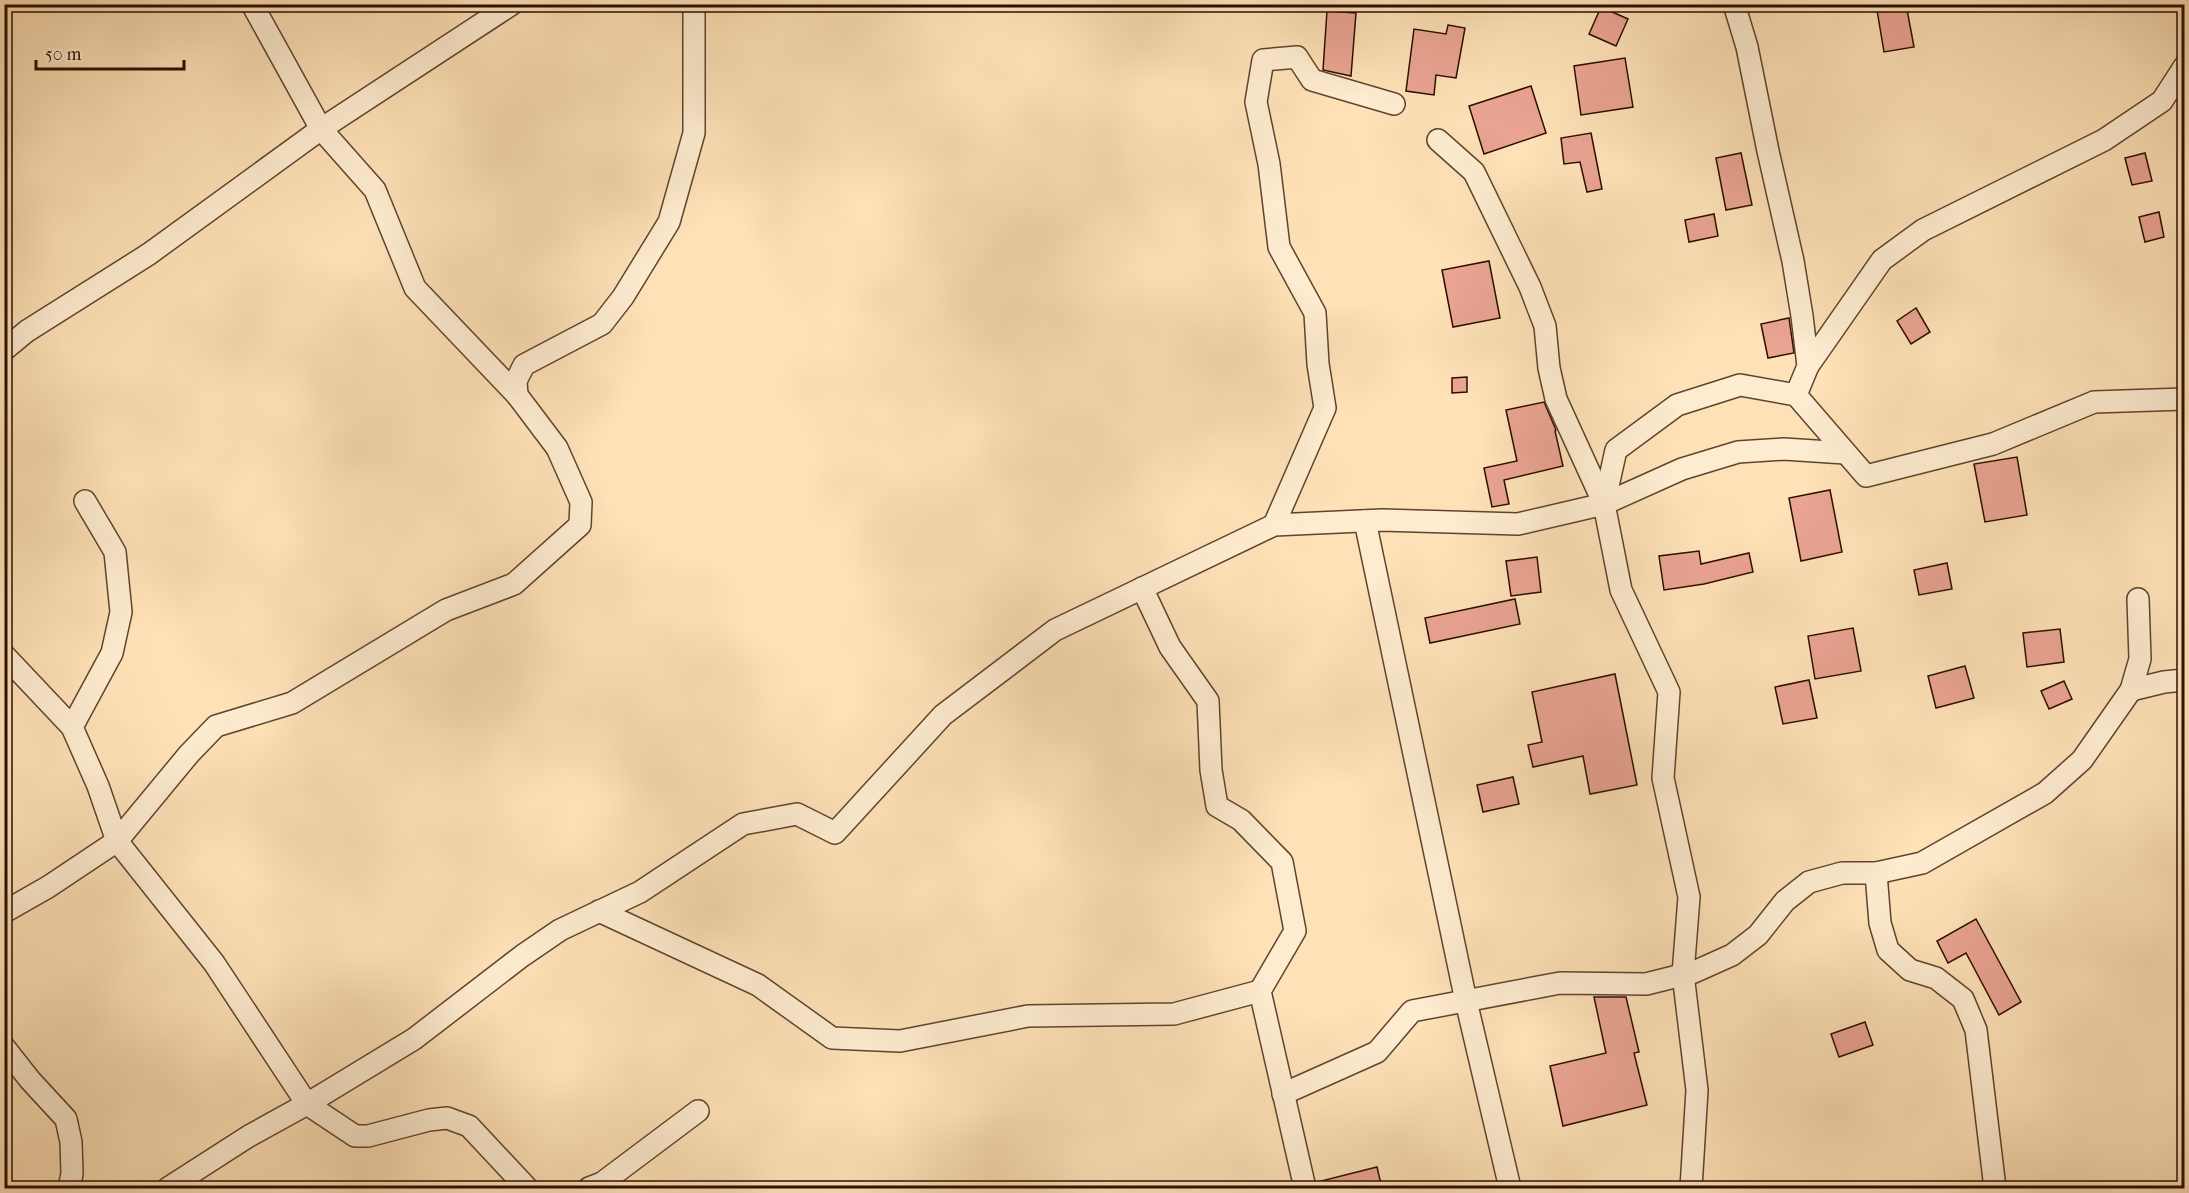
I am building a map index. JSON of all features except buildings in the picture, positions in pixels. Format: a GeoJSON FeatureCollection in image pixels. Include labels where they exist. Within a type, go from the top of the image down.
{"type":"FeatureCollection","features":[{"type":"Feature","properties":{"kind":"street"},"geometry":{"type":"LineString","coordinates":[[4,912],[48,887],[117,841],[189,754],[216,726],[292,703],[446,610],[514,584],[580,525],[581,501],[557,448],[517,395],[415,288],[375,190],[321,129],[252,4]]}},
{"type":"Feature","properties":{"kind":"street"},"geometry":{"type":"LineString","coordinates":[[4,350],[27,331],[149,254],[321,129],[512,4]]}},
{"type":"Feature","properties":{"kind":"street"},"geometry":{"type":"LineString","coordinates":[[517,395],[516,381],[524,365],[602,324],[623,297],[669,222],[694,133],[694,4]]}},
{"type":"Feature","properties":{"kind":"street"},"geometry":{"type":"LineString","coordinates":[[1734,4],[1747,47],[1793,261],[1808,366]]}},
{"type":"Feature","properties":{"kind":"street"},"geometry":{"type":"LineString","coordinates":[[1274,525],[1325,408],[1318,364],[1315,314],[1279,247],[1269,164],[1256,102],[1263,60],[1297,57],[1312,80],[1394,104]]}},
{"type":"Feature","properties":{"kind":"street"},"geometry":{"type":"LineString","coordinates":[[1796,395],[1808,366],[1882,260],[1923,230],[2104,140],[2162,101],[2184,67]]}},
{"type":"Feature","properties":{"kind":"street"},"geometry":{"type":"LineString","coordinates":[[1438,140],[1474,171],[1530,286],[1545,326],[1549,368],[1556,399],[1604,504],[1622,590],[1669,692],[1663,778],[1689,897],[1683,974],[1697,1090],[1691,1188]]}},
{"type":"Feature","properties":{"kind":"street"},"geometry":{"type":"LineString","coordinates":[[1604,504],[1616,450],[1677,405],[1740,386],[1796,395],[1866,476],[1993,444],[2094,402],[2184,399]]}},
{"type":"Feature","properties":{"kind":"street"},"geometry":{"type":"LineString","coordinates":[[168,1188],[249,1136],[414,1040],[522,956],[560,930],[640,892],[743,824],[797,814],[835,833],[943,715],[1055,630],[1274,525],[1365,521],[1518,524],[1604,504],[1682,469],[1738,452],[1784,449],[1845,453]]}},
{"type":"Feature","properties":{"kind":"street"},"geometry":{"type":"LineString","coordinates":[[72,727],[112,653],[121,612],[115,552],[85,501]]}},
{"type":"Feature","properties":{"kind":"street"},"geometry":{"type":"LineString","coordinates":[[1365,521],[1466,1001],[1510,1188]]}},
{"type":"Feature","properties":{"kind":"street"},"geometry":{"type":"LineString","coordinates":[[1143,588],[1170,647],[1208,701],[1211,770],[1217,806],[1240,820],[1282,862],[1295,931],[1260,991],[1305,1188]]}},
{"type":"Feature","properties":{"kind":"street"},"geometry":{"type":"LineString","coordinates":[[1283,1094],[1377,1052],[1412,1011],[1560,983],[1646,984],[1683,974],[1732,955],[1758,935],[1785,901],[1809,882],[1842,873],[1876,873],[1922,863],[2045,793],[2082,760],[2131,690],[2140,659],[2138,599]]}},
{"type":"Feature","properties":{"kind":"street"},"geometry":{"type":"LineString","coordinates":[[4,656],[72,727],[98,786],[117,841],[214,963],[307,1104],[355,1136],[368,1136],[429,1120],[447,1118],[469,1126],[527,1188]]}},
{"type":"Feature","properties":{"kind":"street"},"geometry":{"type":"LineString","coordinates":[[2131,690],[2184,680]]}},
{"type":"Feature","properties":{"kind":"street"},"geometry":{"type":"LineString","coordinates":[[1876,873],[1880,923],[1888,950],[1910,970],[1935,978],[1963,999],[1976,1030],[1995,1188]]}},
{"type":"Feature","properties":{"kind":"street"},"geometry":{"type":"LineString","coordinates":[[599,911],[758,985],[832,1038],[900,1041],[1028,1016],[1174,1014],[1260,991]]}},
{"type":"Feature","properties":{"kind":"street"},"geometry":{"type":"LineString","coordinates":[[4,1047],[30,1080],[66,1119],[72,1174],[69,1188]]}},
{"type":"Feature","properties":{"kind":"street"},"geometry":{"type":"LineString","coordinates":[[589,1188],[602,1183],[698,1111]]}}]}
